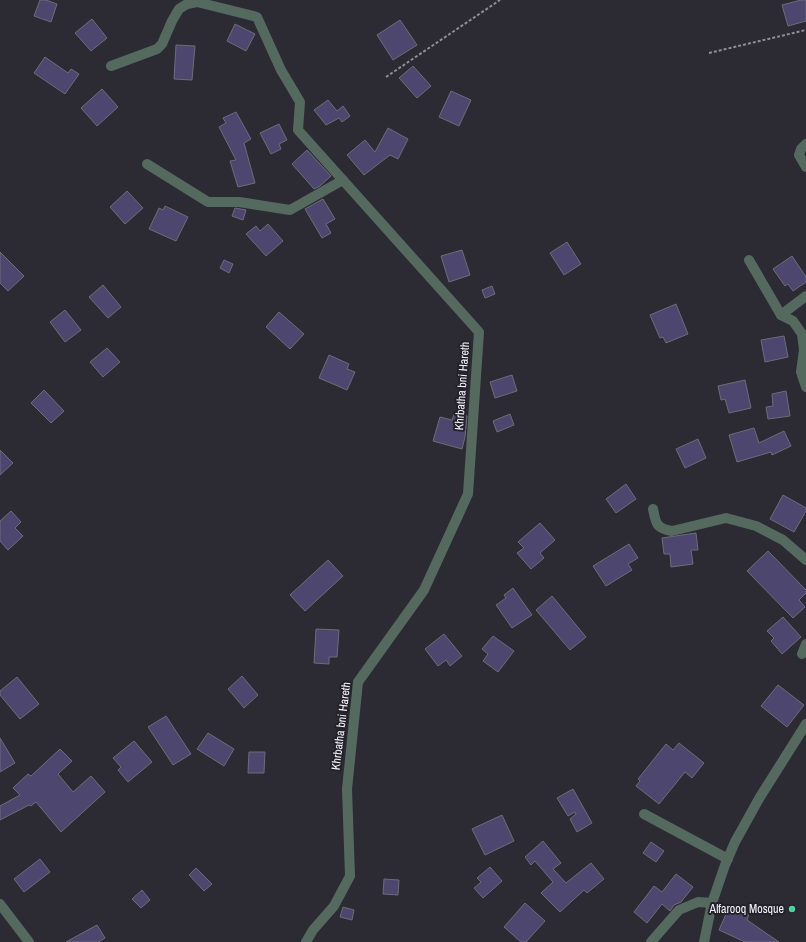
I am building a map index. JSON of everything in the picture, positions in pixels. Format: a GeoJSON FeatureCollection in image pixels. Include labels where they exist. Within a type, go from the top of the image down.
{"type":"FeatureCollection","features":[{"type":"Feature","properties":{"kind":"street","name":"Khrbatha bni Hareth"},"geometry":{"type":"LineString","coordinates":[[111,66],[157,49],[162,44],[179,9],[187,4],[197,2],[257,18],[281,70],[300,102],[298,130],[479,332],[468,494],[424,590],[358,682],[347,788],[350,876],[334,906],[312,930],[306,942]]}},
{"type":"Feature","properties":{"kind":"street"},"geometry":{"type":"LineString","coordinates":[[806,144],[801,149],[799,155],[806,167]]}},
{"type":"Feature","properties":{"kind":"street"},"geometry":{"type":"LineString","coordinates":[[147,164],[208,202],[239,202],[290,210],[343,180]]}},
{"type":"Feature","properties":{"kind":"street"},"geometry":{"type":"LineString","coordinates":[[749,260],[781,315],[793,321],[802,334],[804,350],[801,372],[806,387]]}},
{"type":"Feature","properties":{"kind":"street"},"geometry":{"type":"LineString","coordinates":[[781,315],[806,296]]}},
{"type":"Feature","properties":{"kind":"street"},"geometry":{"type":"LineString","coordinates":[[652,509],[656,523],[663,529],[672,531],[726,518],[756,526],[783,540],[806,560]]}},
{"type":"Feature","properties":{"kind":"street"},"geometry":{"type":"LineString","coordinates":[[802,654],[806,644]]}},
{"type":"Feature","properties":{"kind":"street"},"geometry":{"type":"LineString","coordinates":[[704,942],[712,903],[735,842],[760,797],[806,724]]}},
{"type":"Feature","properties":{"kind":"street"},"geometry":{"type":"LineString","coordinates":[[644,814],[728,859]]}},
{"type":"Feature","properties":{"kind":"street"},"geometry":{"type":"LineString","coordinates":[[651,942],[679,910],[698,902],[712,903]]}},
{"type":"Feature","properties":{"kind":"street"},"geometry":{"type":"LineString","coordinates":[[0,904],[29,942]]}},
{"type":"Feature","properties":{"kind":"path"},"geometry":{"type":"LineString","coordinates":[[386,77],[500,0]]}},
{"type":"Feature","properties":{"kind":"path"},"geometry":{"type":"LineString","coordinates":[[709,53],[806,30]]}},
{"type":"Feature","properties":{"kind":"building"},"geometry":{"type":"Polygon","coordinates":[[[40,0],[46,0],[57,4],[51,22],[34,16],[40,0]]]}},
{"type":"Feature","properties":{"kind":"building"},"geometry":{"type":"Polygon","coordinates":[[[806,0],[806,21],[788,26],[782,5],[806,0]]]}},
{"type":"Feature","properties":{"kind":"building"},"geometry":{"type":"Polygon","coordinates":[[[92,19],[107,38],[91,51],[75,33],[92,19]]]}},
{"type":"Feature","properties":{"kind":"building"},"geometry":{"type":"Polygon","coordinates":[[[400,20],[417,45],[393,60],[377,35],[400,20]]]}},
{"type":"Feature","properties":{"kind":"building"},"geometry":{"type":"Polygon","coordinates":[[[235,24],[255,34],[246,51],[227,41],[235,24]]]}},
{"type":"Feature","properties":{"kind":"building"},"geometry":{"type":"Polygon","coordinates":[[[176,45],[195,46],[192,80],[174,79],[176,45]]]}},
{"type":"Feature","properties":{"kind":"building"},"geometry":{"type":"Polygon","coordinates":[[[45,57],[68,73],[71,69],[79,74],[65,94],[34,73],[45,57]]]}},
{"type":"Feature","properties":{"kind":"building"},"geometry":{"type":"Polygon","coordinates":[[[413,66],[431,86],[417,98],[399,78],[413,66]]]}},
{"type":"Feature","properties":{"kind":"building"},"geometry":{"type":"Polygon","coordinates":[[[102,89],[118,107],[97,126],[81,108],[102,89]]]}},
{"type":"Feature","properties":{"kind":"building"},"geometry":{"type":"Polygon","coordinates":[[[451,91],[471,100],[459,126],[439,117],[451,91]]]}},
{"type":"Feature","properties":{"kind":"building"},"geometry":{"type":"Polygon","coordinates":[[[328,100],[337,111],[343,106],[350,116],[342,122],[339,118],[326,125],[314,110],[328,100]]]}},
{"type":"Feature","properties":{"kind":"building"},"geometry":{"type":"Polygon","coordinates":[[[236,112],[251,139],[244,143],[255,183],[238,187],[230,161],[236,160],[219,127],[226,123],[223,118],[236,112]]]}},
{"type":"Feature","properties":{"kind":"building"},"geometry":{"type":"Polygon","coordinates":[[[279,124],[287,140],[279,144],[281,149],[271,154],[260,133],[279,124]]]}},
{"type":"Feature","properties":{"kind":"building"},"geometry":{"type":"Polygon","coordinates":[[[388,128],[408,139],[398,159],[390,155],[364,175],[347,155],[365,140],[375,152],[388,128]]]}},
{"type":"Feature","properties":{"kind":"building"},"geometry":{"type":"Polygon","coordinates":[[[307,150],[331,176],[320,186],[314,189],[292,164],[307,150]]]}},
{"type":"Feature","properties":{"kind":"building"},"geometry":{"type":"Polygon","coordinates":[[[127,191],[143,208],[125,224],[110,207],[127,191]]]}},
{"type":"Feature","properties":{"kind":"building"},"geometry":{"type":"Polygon","coordinates":[[[323,199],[335,219],[326,224],[331,233],[322,238],[305,209],[323,199]]]}},
{"type":"Feature","properties":{"kind":"building"},"geometry":{"type":"Polygon","coordinates":[[[165,206],[188,217],[176,241],[149,229],[159,208],[163,210],[165,206]]]}},
{"type":"Feature","properties":{"kind":"building"},"geometry":{"type":"Polygon","coordinates":[[[235,208],[246,210],[243,220],[232,216],[235,208]]]}},
{"type":"Feature","properties":{"kind":"building"},"geometry":{"type":"Polygon","coordinates":[[[268,224],[283,241],[266,256],[246,234],[256,226],[260,231],[268,224]]]}},
{"type":"Feature","properties":{"kind":"building"},"geometry":{"type":"Polygon","coordinates":[[[567,242],[581,264],[564,275],[550,253],[567,242]]]}},
{"type":"Feature","properties":{"kind":"building"},"geometry":{"type":"Polygon","coordinates":[[[462,250],[470,275],[449,282],[441,256],[462,250]]]}},
{"type":"Feature","properties":{"kind":"building"},"geometry":{"type":"Polygon","coordinates":[[[0,252],[24,276],[8,291],[0,283],[0,252]]]}},
{"type":"Feature","properties":{"kind":"building"},"geometry":{"type":"Polygon","coordinates":[[[792,256],[806,277],[806,282],[793,291],[788,284],[785,286],[773,269],[792,256]]]}},
{"type":"Feature","properties":{"kind":"building"},"geometry":{"type":"Polygon","coordinates":[[[224,260],[233,264],[229,273],[220,268],[224,260]]]}},
{"type":"Feature","properties":{"kind":"building"},"geometry":{"type":"Polygon","coordinates":[[[103,285],[121,307],[108,318],[89,297],[103,285]]]}},
{"type":"Feature","properties":{"kind":"building"},"geometry":{"type":"Polygon","coordinates":[[[492,286],[495,294],[485,298],[482,290],[492,286]]]}},
{"type":"Feature","properties":{"kind":"building"},"geometry":{"type":"Polygon","coordinates":[[[676,304],[688,334],[666,343],[663,337],[660,338],[650,315],[676,304]]]}},
{"type":"Feature","properties":{"kind":"building"},"geometry":{"type":"Polygon","coordinates":[[[65,310],[81,330],[65,342],[50,322],[65,310]]]}},
{"type":"Feature","properties":{"kind":"building"},"geometry":{"type":"Polygon","coordinates":[[[279,312],[304,334],[290,349],[266,327],[279,312]]]}},
{"type":"Feature","properties":{"kind":"building"},"geometry":{"type":"Polygon","coordinates":[[[784,336],[788,357],[765,362],[761,340],[784,336]]]}},
{"type":"Feature","properties":{"kind":"building"},"geometry":{"type":"Polygon","coordinates":[[[107,348],[120,362],[103,377],[90,362],[107,348]]]}},
{"type":"Feature","properties":{"kind":"building"},"geometry":{"type":"Polygon","coordinates":[[[329,355],[349,364],[347,369],[355,372],[347,390],[319,378],[329,355]]]}},
{"type":"Feature","properties":{"kind":"building"},"geometry":{"type":"Polygon","coordinates":[[[512,375],[517,391],[495,398],[490,382],[512,375]]]}},
{"type":"Feature","properties":{"kind":"building"},"geometry":{"type":"Polygon","coordinates":[[[745,380],[751,408],[729,413],[725,399],[721,400],[718,386],[745,380]]]}},
{"type":"Feature","properties":{"kind":"building"},"geometry":{"type":"Polygon","coordinates":[[[44,390],[64,411],[51,423],[31,403],[44,390]]]}},
{"type":"Feature","properties":{"kind":"building"},"geometry":{"type":"Polygon","coordinates":[[[786,391],[790,416],[768,419],[766,407],[773,406],[772,394],[786,391]]]}},
{"type":"Feature","properties":{"kind":"building"},"geometry":{"type":"Polygon","coordinates":[[[455,412],[467,416],[462,449],[433,441],[440,417],[452,420],[455,412]]]}},
{"type":"Feature","properties":{"kind":"building"},"geometry":{"type":"Polygon","coordinates":[[[510,414],[514,425],[497,432],[493,421],[510,414]]]}},
{"type":"Feature","properties":{"kind":"building"},"geometry":{"type":"Polygon","coordinates":[[[754,428],[759,443],[784,431],[791,446],[772,455],[771,452],[737,462],[729,435],[754,428]]]}},
{"type":"Feature","properties":{"kind":"building"},"geometry":{"type":"Polygon","coordinates":[[[698,439],[706,458],[685,468],[676,449],[698,439]]]}},
{"type":"Feature","properties":{"kind":"building"},"geometry":{"type":"Polygon","coordinates":[[[0,450],[13,463],[0,475],[0,450]]]}},
{"type":"Feature","properties":{"kind":"building"},"geometry":{"type":"Polygon","coordinates":[[[626,484],[636,499],[616,513],[606,499],[626,484]]]}},
{"type":"Feature","properties":{"kind":"building"},"geometry":{"type":"Polygon","coordinates":[[[783,495],[806,508],[806,511],[794,532],[770,519],[783,495]]]}},
{"type":"Feature","properties":{"kind":"building"},"geometry":{"type":"Polygon","coordinates":[[[11,511],[21,522],[15,528],[23,536],[8,550],[0,541],[0,521],[11,511]]]}},
{"type":"Feature","properties":{"kind":"building"},"geometry":{"type":"Polygon","coordinates":[[[540,523],[555,540],[540,553],[544,558],[531,569],[517,553],[524,548],[518,542],[540,523]]]}},
{"type":"Feature","properties":{"kind":"building"},"geometry":{"type":"Polygon","coordinates":[[[696,533],[698,550],[691,550],[693,564],[671,567],[670,554],[664,554],[662,538],[696,533]]]}},
{"type":"Feature","properties":{"kind":"building"},"geometry":{"type":"Polygon","coordinates":[[[629,544],[638,558],[628,564],[632,570],[606,586],[593,566],[629,544]]]}},
{"type":"Feature","properties":{"kind":"building"},"geometry":{"type":"Polygon","coordinates":[[[768,551],[806,590],[806,593],[799,600],[805,607],[793,618],[747,571],[768,551]]]}},
{"type":"Feature","properties":{"kind":"building"},"geometry":{"type":"Polygon","coordinates":[[[328,560],[343,576],[305,611],[290,595],[328,560]]]}},
{"type":"Feature","properties":{"kind":"building"},"geometry":{"type":"Polygon","coordinates":[[[513,588],[532,615],[512,628],[496,605],[506,598],[504,595],[513,588]]]}},
{"type":"Feature","properties":{"kind":"building"},"geometry":{"type":"Polygon","coordinates":[[[552,596],[586,637],[570,650],[536,610],[552,596]]]}},
{"type":"Feature","properties":{"kind":"building"},"geometry":{"type":"Polygon","coordinates":[[[783,617],[801,637],[782,654],[771,641],[774,638],[767,631],[783,617]]]}},
{"type":"Feature","properties":{"kind":"building"},"geometry":{"type":"Polygon","coordinates":[[[316,629],[339,630],[337,657],[329,657],[329,664],[314,663],[316,629]]]}},
{"type":"Feature","properties":{"kind":"building"},"geometry":{"type":"Polygon","coordinates":[[[444,634],[462,656],[450,666],[446,660],[438,666],[425,649],[444,634]]]}},
{"type":"Feature","properties":{"kind":"building"},"geometry":{"type":"Polygon","coordinates":[[[493,636],[514,651],[498,672],[483,661],[488,654],[482,649],[493,636]]]}},
{"type":"Feature","properties":{"kind":"building"},"geometry":{"type":"Polygon","coordinates":[[[242,676],[258,695],[244,708],[228,689],[242,676]]]}},
{"type":"Feature","properties":{"kind":"building"},"geometry":{"type":"Polygon","coordinates":[[[17,677],[39,704],[20,719],[0,695],[0,691],[17,677]]]}},
{"type":"Feature","properties":{"kind":"building"},"geometry":{"type":"Polygon","coordinates":[[[778,685],[804,705],[787,727],[761,706],[778,685]]]}},
{"type":"Feature","properties":{"kind":"building"},"geometry":{"type":"Polygon","coordinates":[[[166,716],[191,754],[173,765],[148,727],[166,716]]]}},
{"type":"Feature","properties":{"kind":"building"},"geometry":{"type":"Polygon","coordinates":[[[208,733],[234,749],[224,766],[197,749],[208,733]]]}},
{"type":"Feature","properties":{"kind":"building"},"geometry":{"type":"Polygon","coordinates":[[[0,738],[15,763],[0,772],[0,738]]]}},
{"type":"Feature","properties":{"kind":"building"},"geometry":{"type":"Polygon","coordinates":[[[134,741],[152,762],[128,782],[118,770],[121,767],[113,758],[134,741]]]}},
{"type":"Feature","properties":{"kind":"building"},"geometry":{"type":"Polygon","coordinates":[[[679,743],[704,763],[692,778],[685,772],[659,804],[636,786],[640,781],[638,779],[666,744],[673,750],[679,743]]]}},
{"type":"Feature","properties":{"kind":"building"},"geometry":{"type":"Polygon","coordinates":[[[60,749],[72,761],[58,774],[73,792],[91,776],[105,792],[61,832],[36,802],[31,806],[29,805],[0,820],[0,806],[20,795],[13,788],[28,774],[31,776],[60,749]]]}},
{"type":"Feature","properties":{"kind":"building"},"geometry":{"type":"Polygon","coordinates":[[[249,752],[265,752],[264,773],[248,773],[249,752]]]}},
{"type":"Feature","properties":{"kind":"building"},"geometry":{"type":"Polygon","coordinates":[[[573,789],[592,823],[577,832],[570,819],[576,814],[575,812],[568,816],[557,798],[573,789]]]}},
{"type":"Feature","properties":{"kind":"building"},"geometry":{"type":"Polygon","coordinates":[[[502,815],[514,841],[485,855],[472,829],[502,815]]]}},
{"type":"Feature","properties":{"kind":"building"},"geometry":{"type":"Polygon","coordinates":[[[543,841],[561,863],[553,869],[566,883],[591,863],[604,879],[587,893],[584,890],[560,912],[541,893],[553,882],[535,861],[531,865],[525,857],[543,841]]]}},
{"type":"Feature","properties":{"kind":"building"},"geometry":{"type":"Polygon","coordinates":[[[651,842],[664,851],[656,862],[643,853],[651,842]]]}},
{"type":"Feature","properties":{"kind":"building"},"geometry":{"type":"Polygon","coordinates":[[[40,859],[50,872],[24,892],[14,879],[40,859]]]}},
{"type":"Feature","properties":{"kind":"building"},"geometry":{"type":"Polygon","coordinates":[[[490,867],[502,881],[483,898],[474,888],[481,882],[477,878],[490,867]]]}},
{"type":"Feature","properties":{"kind":"building"},"geometry":{"type":"Polygon","coordinates":[[[196,868],[212,884],[204,891],[189,875],[196,868]]]}},
{"type":"Feature","properties":{"kind":"building"},"geometry":{"type":"Polygon","coordinates":[[[676,874],[693,887],[681,902],[674,905],[670,911],[662,904],[647,923],[634,912],[654,886],[662,892],[676,874]]]}},
{"type":"Feature","properties":{"kind":"building"},"geometry":{"type":"Polygon","coordinates":[[[384,879],[399,880],[398,895],[383,894],[384,879]]]}},
{"type":"Feature","properties":{"kind":"building"},"geometry":{"type":"Polygon","coordinates":[[[142,890],[150,900],[141,908],[132,899],[142,890]]]}},
{"type":"Feature","properties":{"kind":"building"},"geometry":{"type":"Polygon","coordinates":[[[525,903],[545,921],[526,942],[521,942],[504,927],[525,903]]]}},
{"type":"Feature","properties":{"kind":"building"},"geometry":{"type":"Polygon","coordinates":[[[730,905],[749,914],[747,920],[779,942],[745,942],[719,930],[730,905]]]}},
{"type":"Feature","properties":{"kind":"building"},"geometry":{"type":"Polygon","coordinates":[[[343,907],[354,910],[352,920],[340,917],[343,907]]]}},
{"type":"Feature","properties":{"kind":"building"},"geometry":{"type":"Polygon","coordinates":[[[97,925],[105,938],[98,942],[66,942],[97,925]]]}},
{"type":"Feature","properties":{"kind":"place","name":"Alfarooq Mosque"},"geometry":{"type":"Point","coordinates":[792,909]}}]}
